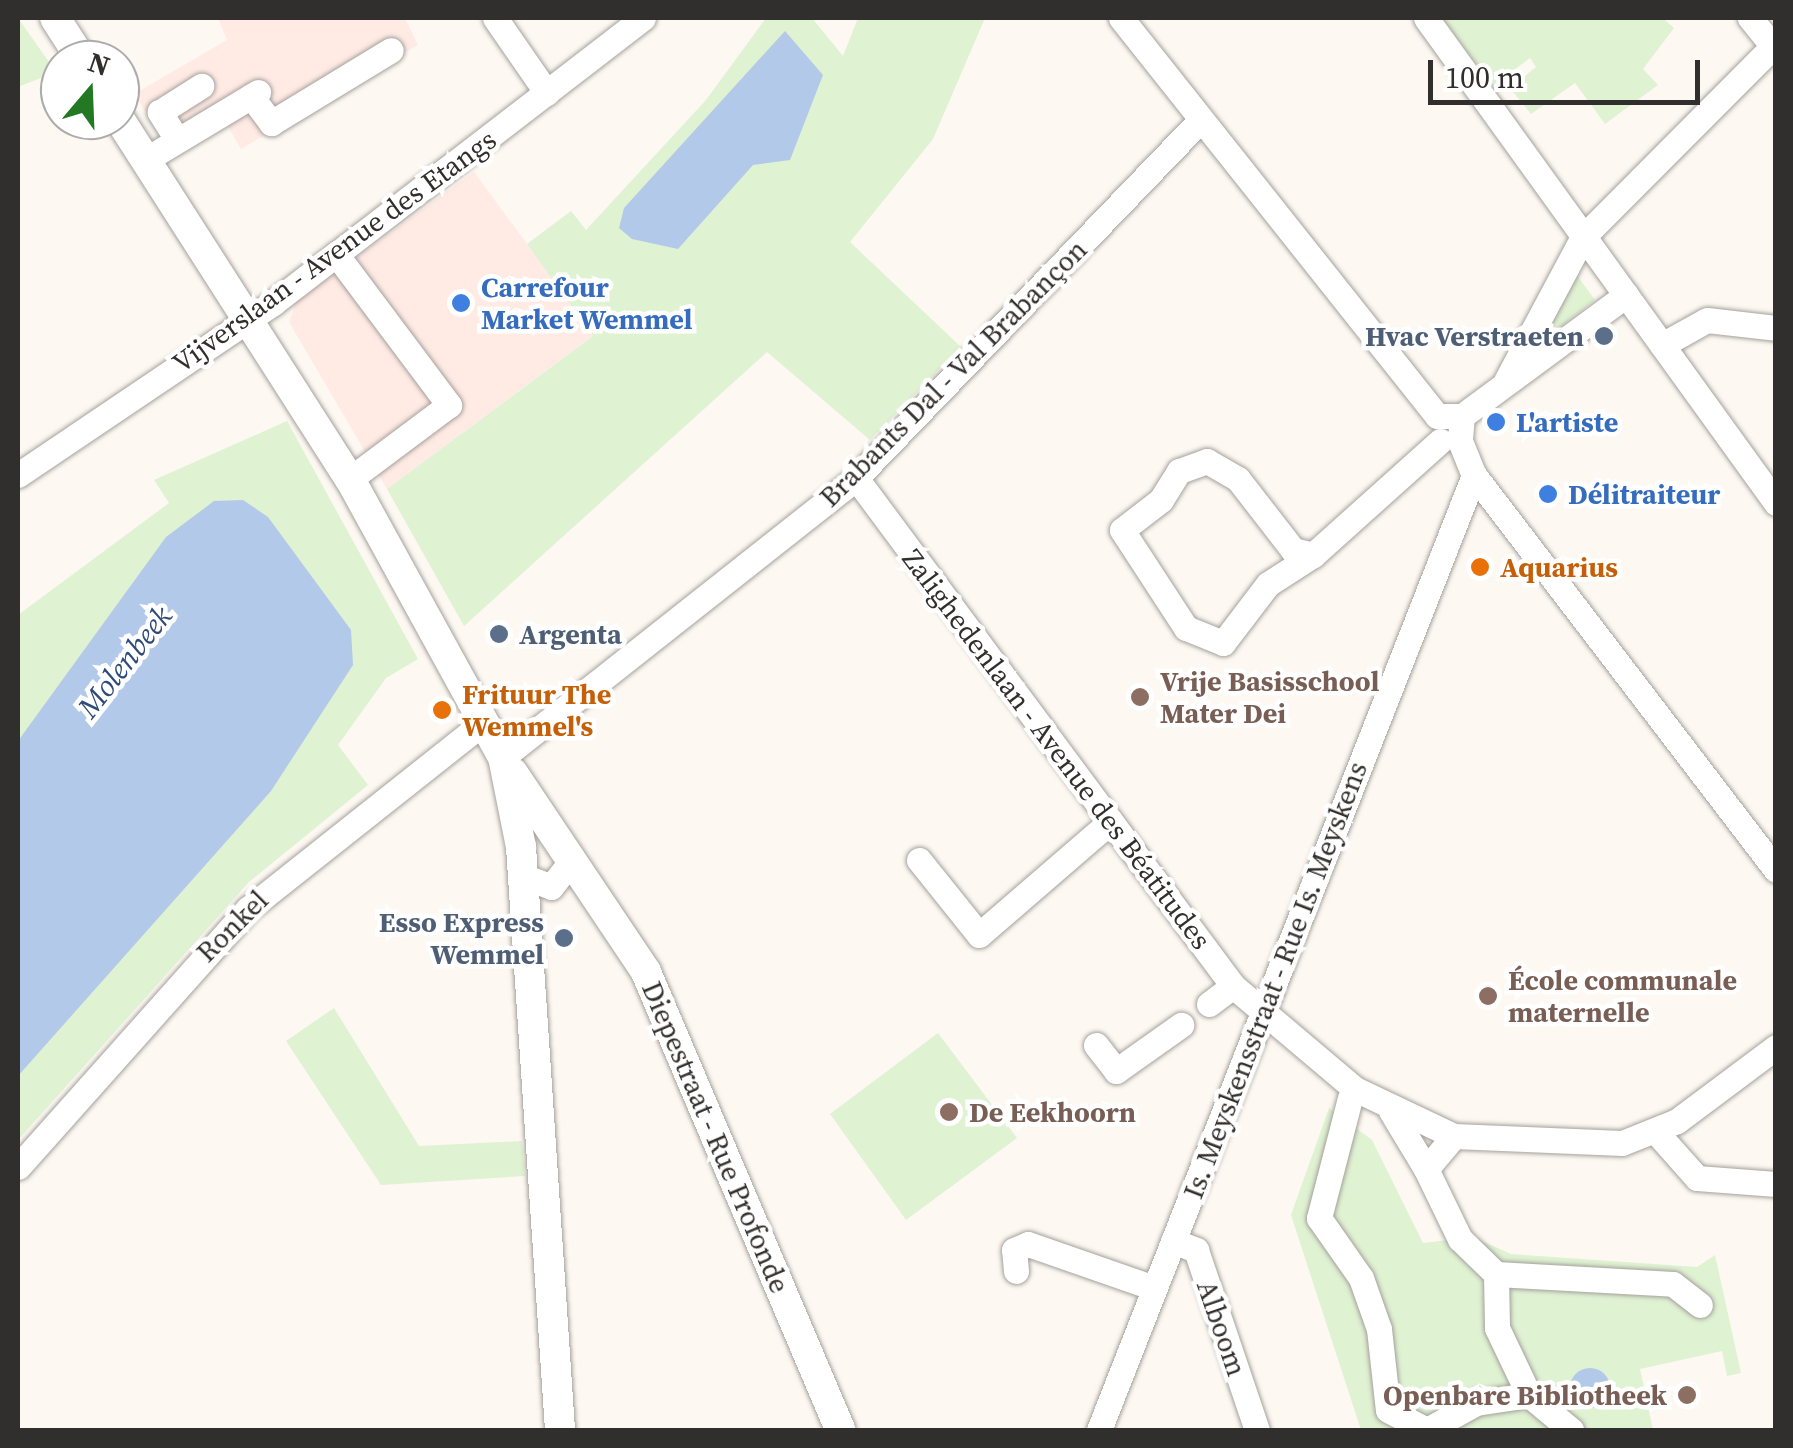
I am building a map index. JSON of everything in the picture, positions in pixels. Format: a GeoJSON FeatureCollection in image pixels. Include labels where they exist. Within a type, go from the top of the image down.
{"type":"FeatureCollection","features":[{"type":"Feature","properties":{"kind":"main road"},"geometry":{"type":"LineString","coordinates":[[55,18],[69,40]]}},
{"type":"Feature","properties":{"kind":"main road"},"geometry":{"type":"LineString","coordinates":[[133,140],[251,318],[350,479],[502,757],[522,861],[560,1430]]}},
{"type":"Feature","properties":{"kind":"main road","name":"Diepestraat - Rue Profonde"},"geometry":{"type":"LineString","coordinates":[[502,757],[572,860],[676,1033],[840,1430]]}},
{"type":"Feature","properties":{"kind":"street"},"geometry":{"type":"LineString","coordinates":[[495,18],[547,94]]}},
{"type":"Feature","properties":{"kind":"street","name":"Vijverslaan - Avenue des Etangs"},"geometry":{"type":"LineString","coordinates":[[18,474],[251,318],[643,18]]}},
{"type":"Feature","properties":{"kind":"street"},"geometry":{"type":"LineString","coordinates":[[1120,18],[1450,429],[1474,475],[1776,870]]}},
{"type":"Feature","properties":{"kind":"street"},"geometry":{"type":"LineString","coordinates":[[1426,18],[1776,504]]}},
{"type":"Feature","properties":{"kind":"street"},"geometry":{"type":"LineString","coordinates":[[1506,382],[1583,237],[1774,44],[1750,18]]}},
{"type":"Feature","properties":{"kind":"street"},"geometry":{"type":"LineString","coordinates":[[146,160],[176,138],[255,94],[271,124],[391,50]]}},
{"type":"Feature","properties":{"kind":"street"},"geometry":{"type":"LineString","coordinates":[[176,138],[160,112],[200,86]]}},
{"type":"Feature","properties":{"kind":"street","name":"Brabants Dal - Val Brabançon"},"geometry":{"type":"LineString","coordinates":[[502,757],[856,478],[1200,121]]}},
{"type":"Feature","properties":{"kind":"street"},"geometry":{"type":"LineString","coordinates":[[336,254],[449,404],[350,479]]}},
{"type":"Feature","properties":{"kind":"street"},"geometry":{"type":"LineString","coordinates":[[1313,556],[1293,550],[1238,479],[1208,461],[1179,472],[1161,500],[1122,530],[1186,628],[1214,644],[1232,638],[1268,584],[1313,556],[1506,382],[1626,294]]}},
{"type":"Feature","properties":{"kind":"street"},"geometry":{"type":"LineString","coordinates":[[1662,345],[1707,320],[1776,328]]}},
{"type":"Feature","properties":{"kind":"street","name":"Is. Meyskensstraat - Rue Is. Meyskens"},"geometry":{"type":"LineString","coordinates":[[1099,1430],[1474,475]]}},
{"type":"Feature","properties":{"kind":"street","name":"Zalighedenlaan - Avenue des Béatitudes"},"geometry":{"type":"LineString","coordinates":[[856,478],[1233,986],[1263,1016],[1391,1112]]}},
{"type":"Feature","properties":{"kind":"street","name":"Ronkel"},"geometry":{"type":"LineString","coordinates":[[18,1167],[248,910],[483,723]]}},
{"type":"Feature","properties":{"kind":"street"},"geometry":{"type":"LineString","coordinates":[[919,860],[980,935],[1111,821]]}},
{"type":"Feature","properties":{"kind":"street"},"geometry":{"type":"LineString","coordinates":[[548,828],[531,830],[522,861],[550,888],[572,860]]}},
{"type":"Feature","properties":{"kind":"street"},"geometry":{"type":"LineString","coordinates":[[1210,1004],[1233,986]]}},
{"type":"Feature","properties":{"kind":"street"},"geometry":{"type":"LineString","coordinates":[[1096,1045],[1116,1071],[1181,1025]]}},
{"type":"Feature","properties":{"kind":"street"},"geometry":{"type":"LineString","coordinates":[[1391,1112],[1454,1136],[1605,1144],[1658,1133],[1776,1046]]}},
{"type":"Feature","properties":{"kind":"street"},"geometry":{"type":"LineString","coordinates":[[1350,1098],[1319,1218],[1362,1278],[1379,1328],[1388,1410],[1428,1430],[1476,1402],[1529,1395]]}},
{"type":"Feature","properties":{"kind":"street"},"geometry":{"type":"LineString","coordinates":[[1391,1112],[1426,1169],[1460,1239],[1496,1274],[1673,1284],[1700,1305]]}},
{"type":"Feature","properties":{"kind":"street"},"geometry":{"type":"LineString","coordinates":[[1658,1133],[1697,1178],[1776,1184]]}},
{"type":"Feature","properties":{"kind":"street"},"geometry":{"type":"LineString","coordinates":[[1426,1169],[1454,1136]]}},
{"type":"Feature","properties":{"kind":"street","name":"Alboom"},"geometry":{"type":"LineString","coordinates":[[1173,1241],[1196,1250],[1257,1430]]}},
{"type":"Feature","properties":{"kind":"street"},"geometry":{"type":"LineString","coordinates":[[1016,1271],[1014,1250],[1028,1244],[1154,1288]]}},
{"type":"Feature","properties":{"kind":"street"},"geometry":{"type":"LineString","coordinates":[[1496,1274],[1497,1328],[1529,1395],[1571,1430]]}},
{"type":"Feature","properties":{"kind":"shaded area"},"geometry":{"type":"Polygon","coordinates":[[[218,18],[405,18],[418,45],[241,149],[224,120],[171,151],[140,103],[140,91],[227,40],[218,18]]]}},
{"type":"Feature","properties":{"kind":"shaded area"},"geometry":{"type":"Polygon","coordinates":[[[474,172],[594,335],[387,489],[289,322],[297,301],[474,172]]]}},
{"type":"Feature","properties":{"kind":"green space"},"geometry":{"type":"Polygon","coordinates":[[[18,18],[40,49],[40,78],[18,87],[18,18]]]}},
{"type":"Feature","properties":{"kind":"green space"},"geometry":{"type":"Polygon","coordinates":[[[766,18],[812,18],[843,56],[858,18],[985,18],[933,139],[850,242],[961,347],[870,440],[767,352],[464,626],[387,489],[593,336],[527,244],[571,211],[586,230],[706,100],[766,18]]]}},
{"type":"Feature","properties":{"kind":"green space"},"geometry":{"type":"Polygon","coordinates":[[[1442,18],[1663,18],[1674,28],[1643,69],[1658,85],[1605,124],[1575,83],[1531,114],[1510,88],[1536,67],[1530,58],[1493,86],[1442,18]]]}},
{"type":"Feature","properties":{"kind":"green space"},"geometry":{"type":"Polygon","coordinates":[[[1576,274],[1595,300],[1541,342],[1538,340],[1576,274]]]}},
{"type":"Feature","properties":{"kind":"green space"},"geometry":{"type":"Polygon","coordinates":[[[287,421],[418,659],[386,678],[338,745],[368,785],[249,882],[18,1140],[18,615],[169,503],[154,480],[287,421]]]}},
{"type":"Feature","properties":{"kind":"green space"},"geometry":{"type":"Polygon","coordinates":[[[334,1008],[419,1146],[522,1141],[525,1176],[381,1185],[286,1041],[334,1008]]]}},
{"type":"Feature","properties":{"kind":"green space"},"geometry":{"type":"Polygon","coordinates":[[[938,1033],[1017,1138],[906,1220],[830,1114],[938,1033]]]}},
{"type":"Feature","properties":{"kind":"green space"},"geometry":{"type":"Polygon","coordinates":[[[1329,1108],[1372,1140],[1423,1243],[1473,1237],[1511,1254],[1697,1267],[1715,1255],[1741,1373],[1727,1376],[1722,1351],[1640,1369],[1653,1430],[1361,1430],[1291,1215],[1329,1108]]]}},
{"type":"Feature","properties":{"kind":"water"},"geometry":{"type":"Polygon","coordinates":[[[785,31],[823,75],[790,160],[753,165],[678,249],[632,239],[619,228],[624,208],[785,31]]]}},
{"type":"Feature","properties":{"kind":"water","name":"Molenbeek"},"geometry":{"type":"Polygon","coordinates":[[[243,500],[268,517],[351,630],[353,665],[271,791],[18,1076],[18,741],[166,537],[214,501],[243,500]]]}},
{"type":"Feature","properties":{"kind":"water"},"geometry":{"type":"Polygon","coordinates":[[[1590,1368],[1604,1374],[1610,1388],[1604,1402],[1590,1408],[1576,1402],[1570,1388],[1576,1374],[1590,1368]]]}},
{"type":"Feature","properties":{"kind":"place","name":"Carrefour Market Wemmel"},"geometry":{"type":"Point","coordinates":[461,303]}},
{"type":"Feature","properties":{"kind":"place","name":"Hvac Verstraeten"},"geometry":{"type":"Point","coordinates":[1604,336]}},
{"type":"Feature","properties":{"kind":"place","name":"L'artiste"},"geometry":{"type":"Point","coordinates":[1496,422]}},
{"type":"Feature","properties":{"kind":"place","name":"Délitraiteur"},"geometry":{"type":"Point","coordinates":[1548,494]}},
{"type":"Feature","properties":{"kind":"place","name":"Aquarius"},"geometry":{"type":"Point","coordinates":[1480,567]}},
{"type":"Feature","properties":{"kind":"place","name":"Argenta"},"geometry":{"type":"Point","coordinates":[499,634]}},
{"type":"Feature","properties":{"kind":"place","name":"Vrije Basisschool Mater Dei"},"geometry":{"type":"Point","coordinates":[1140,697]}},
{"type":"Feature","properties":{"kind":"place","name":"Frituur The Wemmel's"},"geometry":{"type":"Point","coordinates":[442,710]}},
{"type":"Feature","properties":{"kind":"place","name":"Esso Express Wemmel"},"geometry":{"type":"Point","coordinates":[564,938]}},
{"type":"Feature","properties":{"kind":"place","name":"École communale maternelle"},"geometry":{"type":"Point","coordinates":[1488,996]}},
{"type":"Feature","properties":{"kind":"place","name":"De Eekhoorn"},"geometry":{"type":"Point","coordinates":[949,1112]}},
{"type":"Feature","properties":{"kind":"place","name":"Openbare Bibliotheek"},"geometry":{"type":"Point","coordinates":[1687,1395]}}]}
